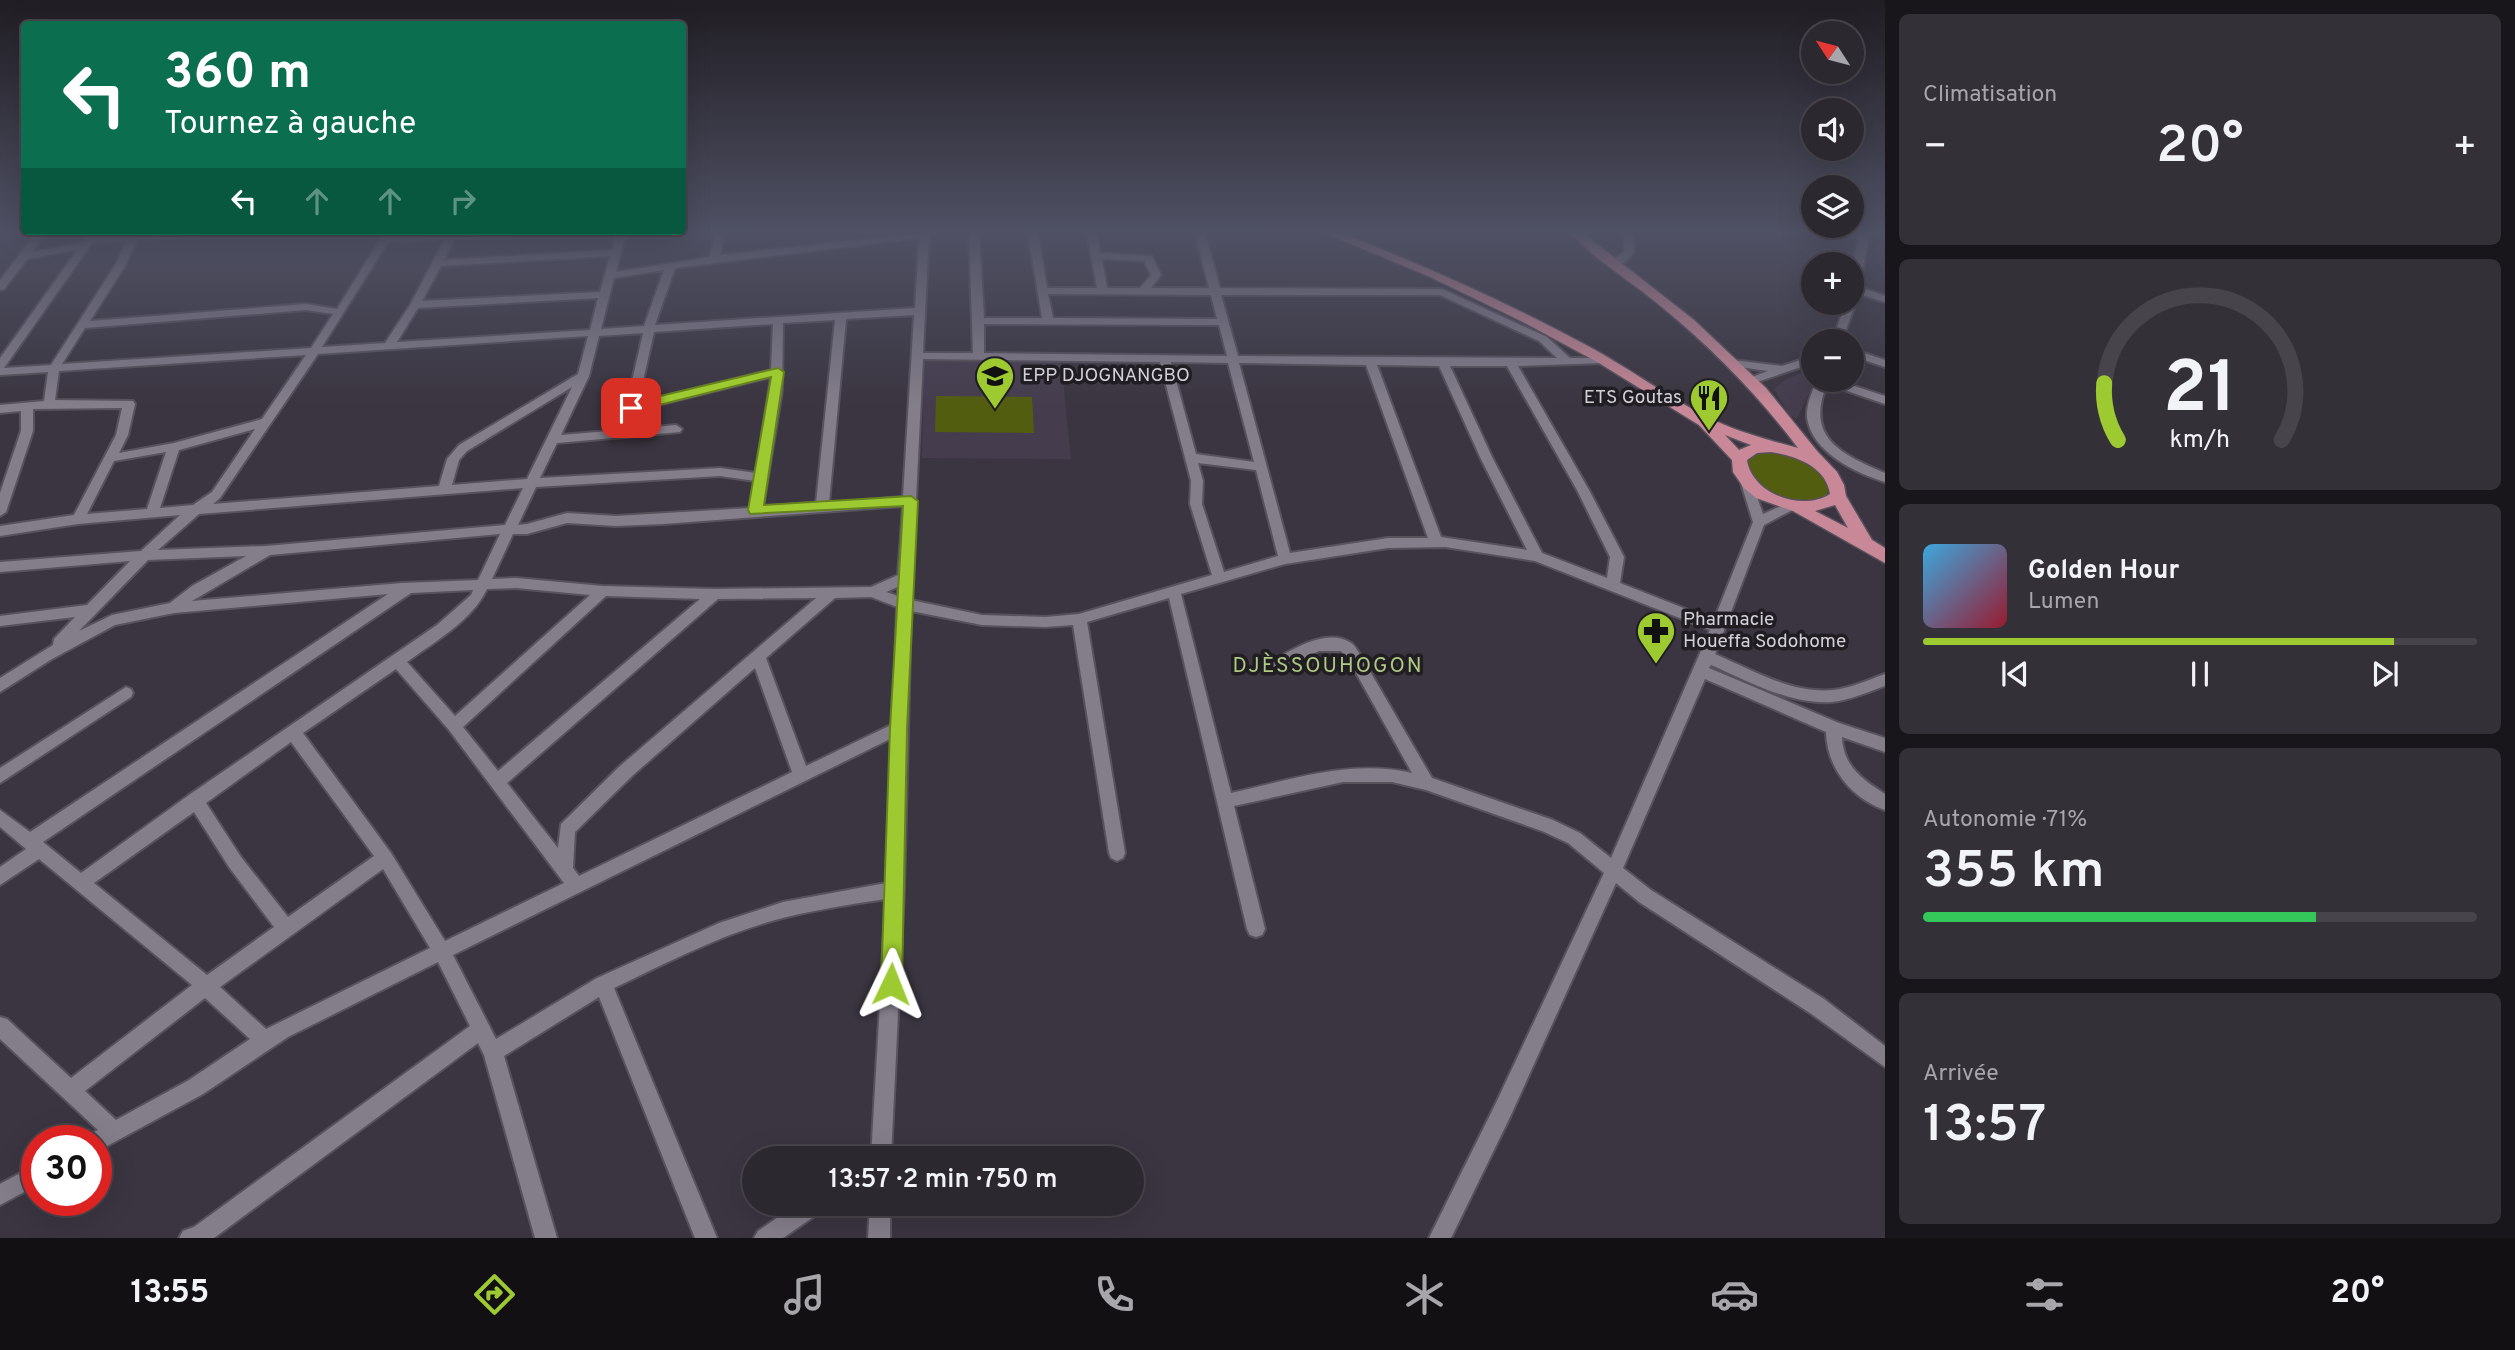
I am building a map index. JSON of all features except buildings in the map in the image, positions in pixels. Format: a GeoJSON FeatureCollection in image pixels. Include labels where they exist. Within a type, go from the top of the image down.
{"type":"FeatureCollection","features":[{"type":"Feature","properties":{"kind":"main road"},"geometry":{"type":"LineString","coordinates":[[1471,291],[1604,360],[1703,421],[1773,447],[1798,453],[1820,465]]}},
{"type":"Feature","properties":{"kind":"main road"},"geometry":{"type":"LineString","coordinates":[[1647,291],[1751,381],[1820,465],[1832,475],[1838,486],[1838,496],[1864,541]]}},
{"type":"Feature","properties":{"kind":"main road"},"geometry":{"type":"LineString","coordinates":[[1703,421],[1739,458],[1741,473],[1746,481],[1761,493],[1795,506],[1812,517],[1864,541],[1885,558]]}},
{"type":"Feature","properties":{"kind":"main road"},"geometry":{"type":"LineString","coordinates":[[1739,458],[1745,452],[1773,447],[1792,431]]}},
{"type":"Feature","properties":{"kind":"main road"},"geometry":{"type":"LineString","coordinates":[[1795,506],[1824,506],[1831,504],[1838,496]]}},
{"type":"Feature","properties":{"kind":"street"},"geometry":{"type":"LineString","coordinates":[[0,366],[53,291]]}},
{"type":"Feature","properties":{"kind":"street"},"geometry":{"type":"LineString","coordinates":[[49,404],[54,369],[105,291]]}},
{"type":"Feature","properties":{"kind":"street"},"geometry":{"type":"LineString","coordinates":[[47,655],[193,510],[216,495],[353,291]]}},
{"type":"Feature","properties":{"kind":"street"},"geometry":{"type":"LineString","coordinates":[[389,346],[423,291]]}},
{"type":"Feature","properties":{"kind":"street"},"geometry":{"type":"LineString","coordinates":[[81,883],[195,800],[397,662],[460,614],[476,598],[555,439],[583,376],[605,291]]}},
{"type":"Feature","properties":{"kind":"street"},"geometry":{"type":"LineString","coordinates":[[626,432],[649,328],[662,291]]}},
{"type":"Feature","properties":{"kind":"street"},"geometry":{"type":"LineString","coordinates":[[882,1146],[895,890],[898,728],[921,291]]}},
{"type":"Feature","properties":{"kind":"street"},"geometry":{"type":"LineString","coordinates":[[977,291],[979,358]]}},
{"type":"Feature","properties":{"kind":"street"},"geometry":{"type":"LineString","coordinates":[[1048,322],[1044,291],[1057,291]]}},
{"type":"Feature","properties":{"kind":"street"},"geometry":{"type":"LineString","coordinates":[[1199,291],[1442,292],[1543,339],[1567,361]]}},
{"type":"Feature","properties":{"kind":"street"},"geometry":{"type":"LineString","coordinates":[[1215,291],[1284,559]]}},
{"type":"Feature","properties":{"kind":"street"},"geometry":{"type":"LineString","coordinates":[[1864,292],[1885,299]]}},
{"type":"Feature","properties":{"kind":"street"},"geometry":{"type":"LineString","coordinates":[[415,305],[603,295]]}},
{"type":"Feature","properties":{"kind":"street"},"geometry":{"type":"LineString","coordinates":[[84,325],[295,307],[318,307],[339,312]]}},
{"type":"Feature","properties":{"kind":"street"},"geometry":{"type":"LineString","coordinates":[[0,372],[841,314],[920,311]]}},
{"type":"Feature","properties":{"kind":"street"},"geometry":{"type":"LineString","coordinates":[[822,506],[841,314]]}},
{"type":"Feature","properties":{"kind":"street"},"geometry":{"type":"LineString","coordinates":[[755,510],[778,372],[778,320]]}},
{"type":"Feature","properties":{"kind":"street"},"geometry":{"type":"LineString","coordinates":[[978,321],[1223,322]]}},
{"type":"Feature","properties":{"kind":"street"},"geometry":{"type":"LineString","coordinates":[[918,356],[1511,363],[1604,360]]}},
{"type":"Feature","properties":{"kind":"street"},"geometry":{"type":"LineString","coordinates":[[1864,356],[1885,364]]}},
{"type":"Feature","properties":{"kind":"street"},"geometry":{"type":"LineString","coordinates":[[1165,360],[1197,481],[1196,504],[1220,579]]}},
{"type":"Feature","properties":{"kind":"street"},"geometry":{"type":"LineString","coordinates":[[1370,362],[1436,541]]}},
{"type":"Feature","properties":{"kind":"street"},"geometry":{"type":"LineString","coordinates":[[1443,362],[1487,459],[1537,556]]}},
{"type":"Feature","properties":{"kind":"street"},"geometry":{"type":"LineString","coordinates":[[1511,363],[1583,489],[1617,557],[1614,585]]}},
{"type":"Feature","properties":{"kind":"street"},"geometry":{"type":"LineString","coordinates":[[1732,363],[1782,369]]}},
{"type":"Feature","properties":{"kind":"street"},"geometry":{"type":"LineString","coordinates":[[1751,381],[1801,363]]}},
{"type":"Feature","properties":{"kind":"street"},"geometry":{"type":"LineString","coordinates":[[631,408],[778,372]]}},
{"type":"Feature","properties":{"kind":"street"},"geometry":{"type":"LineString","coordinates":[[444,490],[456,454],[512,416],[583,376]]}},
{"type":"Feature","properties":{"kind":"street"},"geometry":{"type":"LineString","coordinates":[[1819,392],[1813,409],[1814,422],[1821,438],[1844,457],[1885,478]]}},
{"type":"Feature","properties":{"kind":"street"},"geometry":{"type":"LineString","coordinates":[[1861,392],[1885,400]]}},
{"type":"Feature","properties":{"kind":"street"},"geometry":{"type":"LineString","coordinates":[[0,409],[49,404],[129,404],[122,435],[78,519]]}},
{"type":"Feature","properties":{"kind":"street"},"geometry":{"type":"LineString","coordinates":[[0,512],[27,431],[27,407]]}},
{"type":"Feature","properties":{"kind":"street"},"geometry":{"type":"LineString","coordinates":[[111,458],[174,447],[266,422]]}},
{"type":"Feature","properties":{"kind":"street"},"geometry":{"type":"LineString","coordinates":[[555,439],[676,429]]}},
{"type":"Feature","properties":{"kind":"street"},"geometry":{"type":"LineString","coordinates":[[152,513],[174,447]]}},
{"type":"Feature","properties":{"kind":"street"},"geometry":{"type":"LineString","coordinates":[[1192,458],[1261,467]]}},
{"type":"Feature","properties":{"kind":"street"},"geometry":{"type":"LineString","coordinates":[[0,531],[78,519],[532,483],[720,472],[761,478]]}},
{"type":"Feature","properties":{"kind":"street"},"geometry":{"type":"LineString","coordinates":[[1440,1238],[1503,1110],[1614,869],[1704,664],[1759,522],[1746,481]]}},
{"type":"Feature","properties":{"kind":"street"},"geometry":{"type":"LineString","coordinates":[[0,567],[146,555],[266,551],[398,537],[533,528],[567,518],[640,520],[911,501]]}},
{"type":"Feature","properties":{"kind":"street"},"geometry":{"type":"LineString","coordinates":[[1759,522],[1795,506]]}},
{"type":"Feature","properties":{"kind":"street"},"geometry":{"type":"LineString","coordinates":[[872,592],[904,604],[982,620],[1046,622],[1079,619],[1284,559],[1388,542],[1436,541],[1537,556],[1718,627]]}},
{"type":"Feature","properties":{"kind":"street"},"geometry":{"type":"LineString","coordinates":[[174,608],[197,590],[266,551]]}},
{"type":"Feature","properties":{"kind":"street"},"geometry":{"type":"LineString","coordinates":[[0,686],[47,655],[112,620],[174,608],[409,587],[485,584],[538,584],[603,591],[715,594],[872,592],[905,578]]}},
{"type":"Feature","properties":{"kind":"street"},"geometry":{"type":"LineString","coordinates":[[0,877],[34,846],[409,587]]}},
{"type":"Feature","properties":{"kind":"street"},"geometry":{"type":"LineString","coordinates":[[454,726],[603,591]]}},
{"type":"Feature","properties":{"kind":"street"},"geometry":{"type":"LineString","coordinates":[[539,837],[567,829],[641,758],[759,659],[832,593]]}},
{"type":"Feature","properties":{"kind":"street"},"geometry":{"type":"LineString","coordinates":[[1174,593],[1256,929]]}},
{"type":"Feature","properties":{"kind":"street"},"geometry":{"type":"LineString","coordinates":[[496,782],[715,594]]}},
{"type":"Feature","properties":{"kind":"street"},"geometry":{"type":"LineString","coordinates":[[0,621],[92,610],[112,620]]}},
{"type":"Feature","properties":{"kind":"street"},"geometry":{"type":"LineString","coordinates":[[1079,619],[1116,853]]}},
{"type":"Feature","properties":{"kind":"street"},"geometry":{"type":"LineString","coordinates":[[1277,665],[1314,646],[1327,644],[1346,647],[1426,783]]}},
{"type":"Feature","properties":{"kind":"street"},"geometry":{"type":"LineString","coordinates":[[759,659],[801,774]]}},
{"type":"Feature","properties":{"kind":"street"},"geometry":{"type":"LineString","coordinates":[[397,662],[454,726],[577,886]]}},
{"type":"Feature","properties":{"kind":"street"},"geometry":{"type":"LineString","coordinates":[[1704,664],[1804,694],[1842,694],[1885,680]]}},
{"type":"Feature","properties":{"kind":"street"},"geometry":{"type":"LineString","coordinates":[[1704,664],[1834,728],[1885,745]]}},
{"type":"Feature","properties":{"kind":"street"},"geometry":{"type":"LineString","coordinates":[[0,776],[126,693]]}},
{"type":"Feature","properties":{"kind":"street"},"geometry":{"type":"LineString","coordinates":[[112,1134],[196,1087],[265,1040],[319,1010],[898,728]]}},
{"type":"Feature","properties":{"kind":"street"},"geometry":{"type":"LineString","coordinates":[[1834,728],[1834,750],[1842,769],[1861,787],[1885,803]]}},
{"type":"Feature","properties":{"kind":"street"},"geometry":{"type":"LineString","coordinates":[[293,732],[385,858],[442,952],[482,1029],[493,1052],[546,1238]]}},
{"type":"Feature","properties":{"kind":"street"},"geometry":{"type":"LineString","coordinates":[[1226,802],[1343,775],[1392,775],[1426,783],[1547,825],[1574,838],[1645,896],[1817,1006],[1885,1058]]}},
{"type":"Feature","properties":{"kind":"street"},"geometry":{"type":"LineString","coordinates":[[195,800],[235,862],[286,929]]}},
{"type":"Feature","properties":{"kind":"street"},"geometry":{"type":"LineString","coordinates":[[0,817],[206,986],[265,1040]]}},
{"type":"Feature","properties":{"kind":"street"},"geometry":{"type":"LineString","coordinates":[[565,868],[567,829]]}},
{"type":"Feature","properties":{"kind":"street"},"geometry":{"type":"LineString","coordinates":[[69,1091],[206,986],[385,858]]}},
{"type":"Feature","properties":{"kind":"street"},"geometry":{"type":"LineString","coordinates":[[493,1052],[603,984],[711,934],[766,914],[824,899],[895,890]]}},
{"type":"Feature","properties":{"kind":"street"},"geometry":{"type":"LineString","coordinates":[[603,984],[706,1238]]}},
{"type":"Feature","properties":{"kind":"street"},"geometry":{"type":"LineString","coordinates":[[0,1026],[115,1132]]}},
{"type":"Feature","properties":{"kind":"street"},"geometry":{"type":"LineString","coordinates":[[190,1238],[199,1236],[482,1029]]}},
{"type":"Feature","properties":{"kind":"street"},"geometry":{"type":"LineString","coordinates":[[0,1195],[21,1183]]}},
{"type":"Feature","properties":{"kind":"street"},"geometry":{"type":"LineString","coordinates":[[765,1238],[798,1216]]}},
{"type":"Feature","properties":{"kind":"street"},"geometry":{"type":"LineString","coordinates":[[879,1238],[880,1216]]}},
{"type":"Feature","properties":{"kind":"shaded area","name":"EPP DJOGNANGBO"},"geometry":{"type":"Polygon","coordinates":[[[924,359],[1061,362],[1071,459],[922,458],[924,359]]]}},
{"type":"Feature","properties":{"kind":"shaded area"},"geometry":{"type":"Polygon","coordinates":[[[1801,373],[1801,392],[1809,392],[1797,419],[1789,415],[1774,389],[1785,380],[1801,373]]]}},
{"type":"Feature","properties":{"kind":"green space"},"geometry":{"type":"Polygon","coordinates":[[[936,396],[1032,397],[1034,433],[935,432],[936,396]]]}},
{"type":"Feature","properties":{"kind":"green space"},"geometry":{"type":"Polygon","coordinates":[[[1776,452],[1802,461],[1819,471],[1828,486],[1827,495],[1810,502],[1800,502],[1780,497],[1762,488],[1750,475],[1746,462],[1755,454],[1776,452]]]}},
{"type":"Feature","properties":{"kind":"place","name":"EPP DJOGNANGBO"},"geometry":{"type":"Point","coordinates":[995,410]}},
{"type":"Feature","properties":{"kind":"place","name":"ETS Goutas"},"geometry":{"type":"Point","coordinates":[1709,432]}},
{"type":"Feature","properties":{"kind":"place","name":"Pharmacie Houeffa Sodohome"},"geometry":{"type":"Point","coordinates":[1656,665]}},
{"type":"Feature","properties":{"kind":"district","name":"DJÈSSOUHOGON"},"geometry":{"type":"Point","coordinates":[1328,666]}},
{"type":"Feature","properties":{"kind":"route"},"geometry":{"type":"LineString","coordinates":[[631,408],[778,372],[755,510],[911,501],[898,728],[897,842],[891,984]]}}]}
